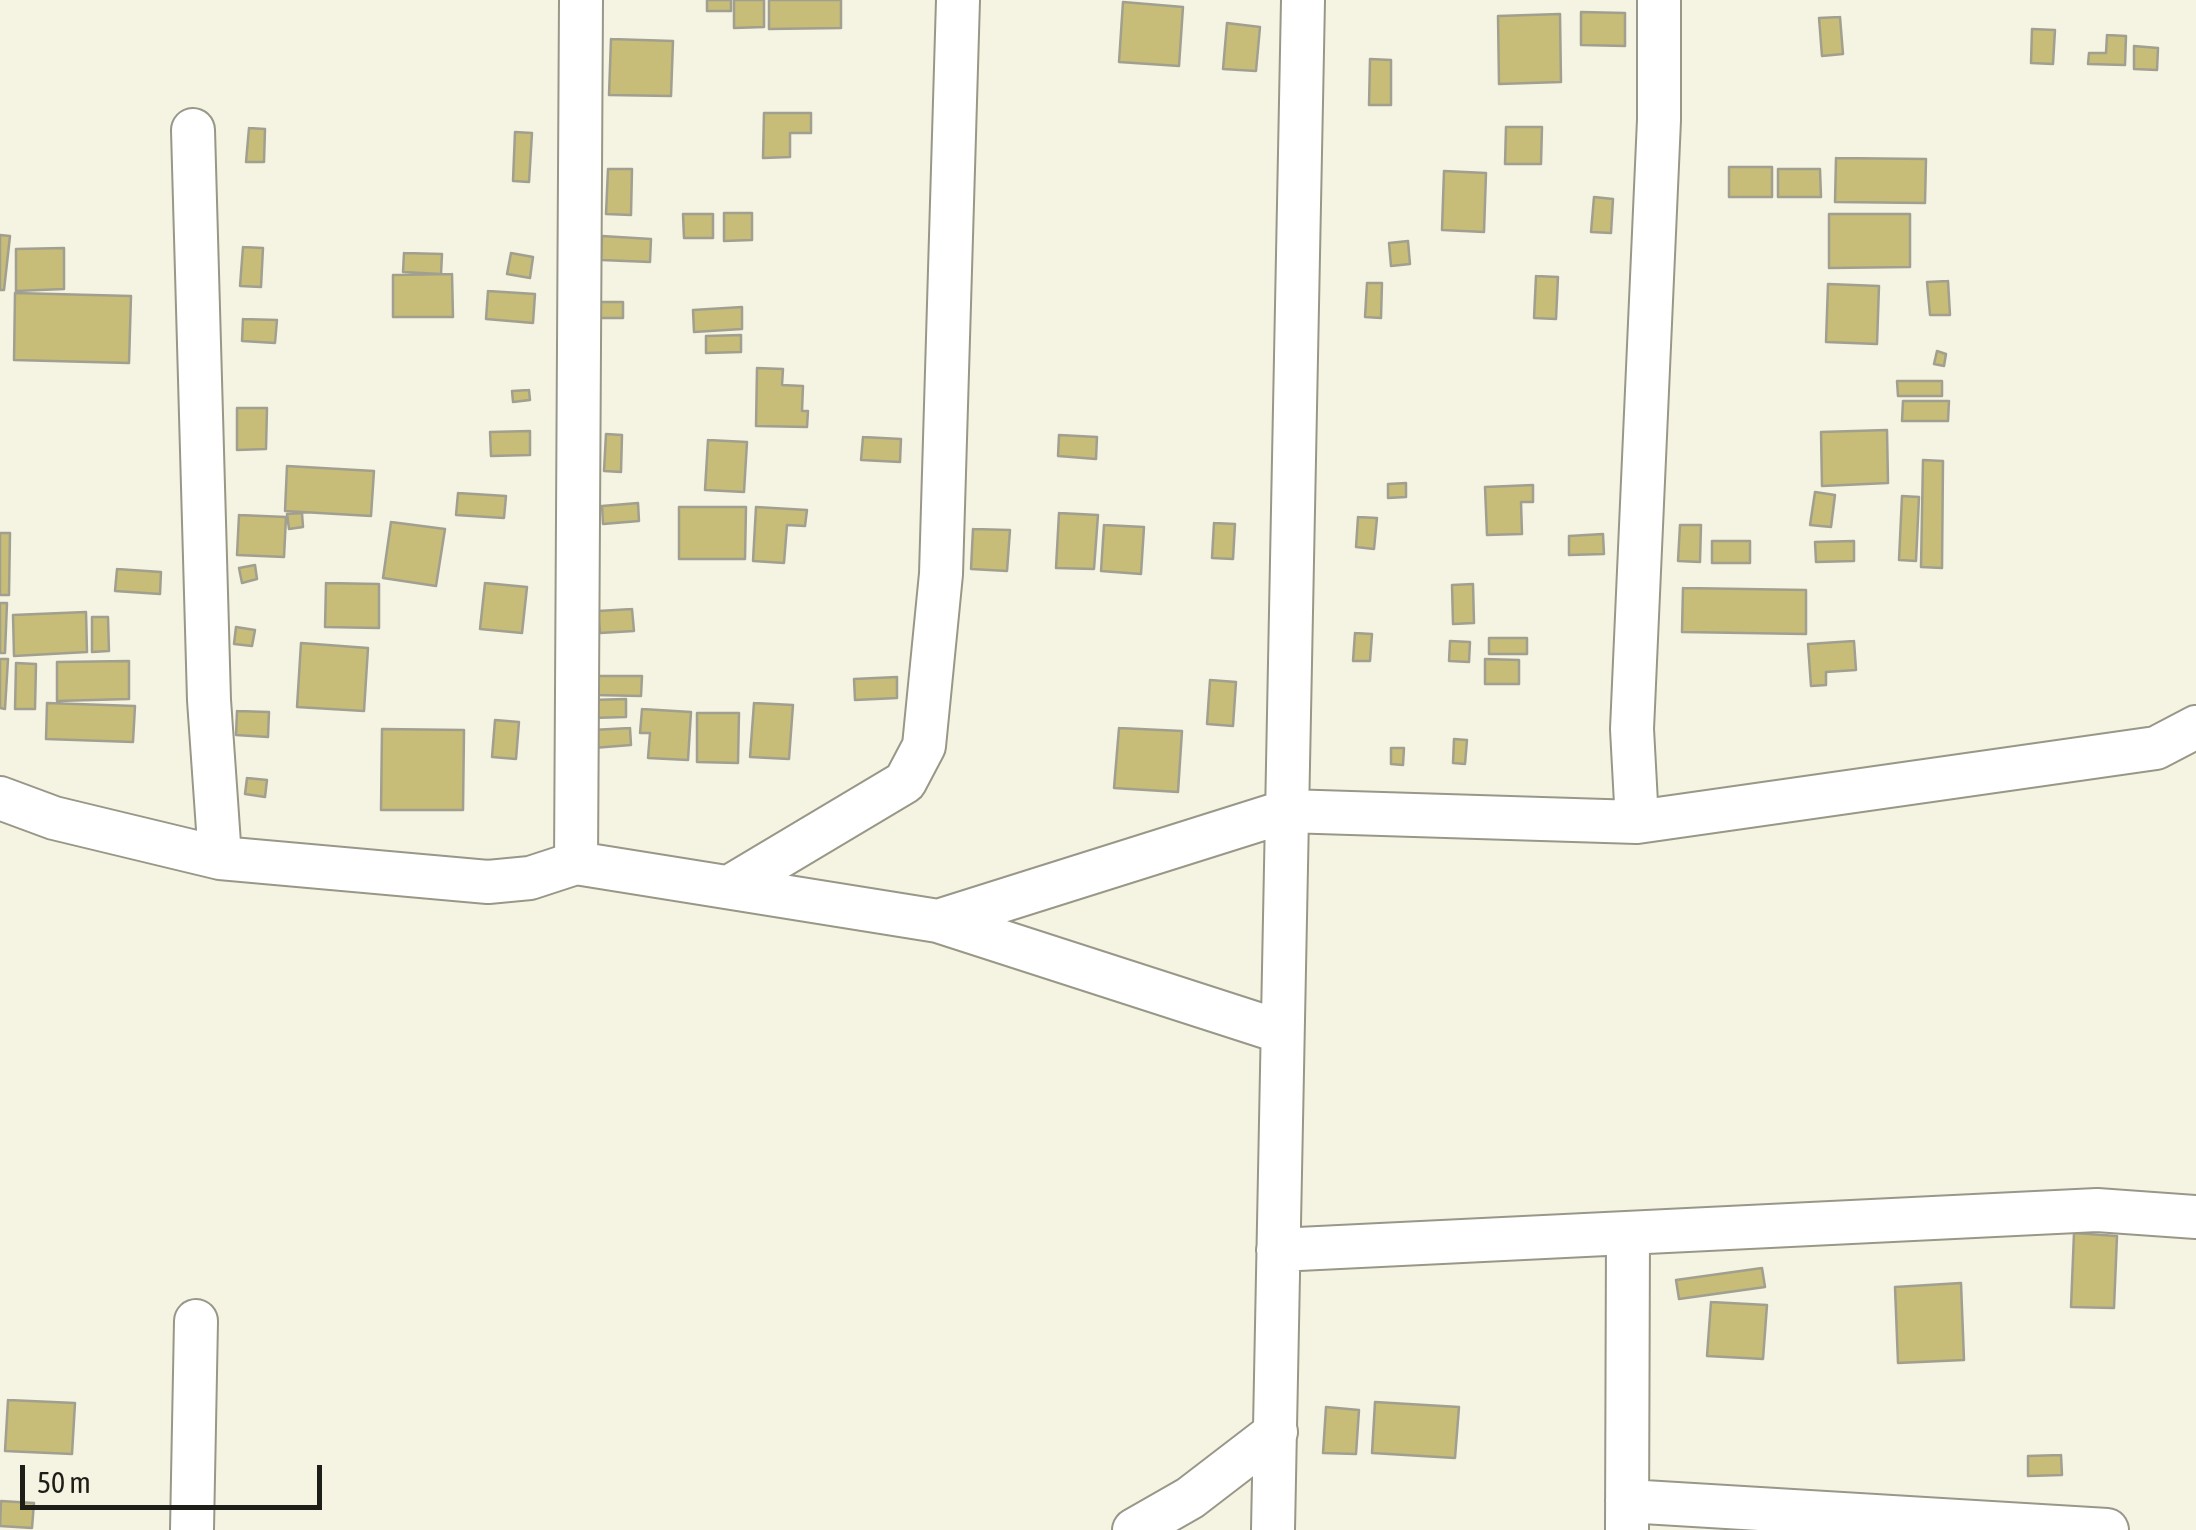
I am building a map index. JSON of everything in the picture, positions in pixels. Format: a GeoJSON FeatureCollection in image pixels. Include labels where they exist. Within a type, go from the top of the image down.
{"type":"FeatureCollection","features":[{"type":"Feature","properties":{"kind":"street"},"geometry":{"type":"LineString","coordinates":[[576,863],[581,0]]}},
{"type":"Feature","properties":{"kind":"street"},"geometry":{"type":"LineString","coordinates":[[730,888],[904,782],[924,746],[941,574],[958,0]]}},
{"type":"Feature","properties":{"kind":"street"},"geometry":{"type":"LineString","coordinates":[[1273,1530],[1303,0]]}},
{"type":"Feature","properties":{"kind":"street"},"geometry":{"type":"LineString","coordinates":[[1637,822],[1632,729],[1659,120],[1659,0]]}},
{"type":"Feature","properties":{"kind":"street"},"geometry":{"type":"LineString","coordinates":[[193,130],[210,700],[220,858]]}},
{"type":"Feature","properties":{"kind":"street"},"geometry":{"type":"LineString","coordinates":[[938,921],[1287,811],[1637,822],[2156,748],[2196,726]]}},
{"type":"Feature","properties":{"kind":"street"},"geometry":{"type":"LineString","coordinates":[[0,798],[54,818],[220,858],[488,882],[530,878],[576,863],[938,921],[1282,1032]]}},
{"type":"Feature","properties":{"kind":"street"},"geometry":{"type":"LineString","coordinates":[[1278,1250],[2098,1210],[2196,1217]]}},
{"type":"Feature","properties":{"kind":"street"},"geometry":{"type":"LineString","coordinates":[[1628,1234],[1627,1516],[2107,1530]]}},
{"type":"Feature","properties":{"kind":"street"},"geometry":{"type":"LineString","coordinates":[[192,1530],[196,1321]]}},
{"type":"Feature","properties":{"kind":"street"},"geometry":{"type":"LineString","coordinates":[[1134,1530],[1190,1498],[1276,1432]]}},
{"type":"Feature","properties":{"kind":"building"},"geometry":{"type":"Polygon","coordinates":[[[707,0],[731,0],[731,11],[707,11],[707,0]]]}},
{"type":"Feature","properties":{"kind":"building"},"geometry":{"type":"Polygon","coordinates":[[[734,0],[764,0],[764,27],[734,28],[734,0]]]}},
{"type":"Feature","properties":{"kind":"building"},"geometry":{"type":"Polygon","coordinates":[[[769,0],[841,0],[841,28],[769,29],[769,0]]]}},
{"type":"Feature","properties":{"kind":"building"},"geometry":{"type":"Polygon","coordinates":[[[1123,2],[1183,7],[1179,66],[1119,62],[1123,2]]]}},
{"type":"Feature","properties":{"kind":"building"},"geometry":{"type":"Polygon","coordinates":[[[1581,12],[1625,13],[1625,46],[1581,45],[1581,12]]]}},
{"type":"Feature","properties":{"kind":"building"},"geometry":{"type":"Polygon","coordinates":[[[1560,14],[1561,82],[1499,84],[1498,16],[1560,14]]]}},
{"type":"Feature","properties":{"kind":"building"},"geometry":{"type":"Polygon","coordinates":[[[1840,17],[1843,54],[1822,56],[1819,18],[1840,17]]]}},
{"type":"Feature","properties":{"kind":"building"},"geometry":{"type":"Polygon","coordinates":[[[1227,23],[1260,27],[1256,71],[1223,69],[1227,23]]]}},
{"type":"Feature","properties":{"kind":"building"},"geometry":{"type":"Polygon","coordinates":[[[2032,29],[2055,30],[2053,64],[2031,63],[2032,29]]]}},
{"type":"Feature","properties":{"kind":"building"},"geometry":{"type":"Polygon","coordinates":[[[2107,35],[2126,36],[2125,65],[2088,64],[2089,53],[2106,53],[2107,35]]]}},
{"type":"Feature","properties":{"kind":"building"},"geometry":{"type":"Polygon","coordinates":[[[611,39],[673,41],[671,96],[609,95],[611,39]]]}},
{"type":"Feature","properties":{"kind":"building"},"geometry":{"type":"Polygon","coordinates":[[[2134,46],[2158,48],[2157,70],[2134,69],[2134,46]]]}},
{"type":"Feature","properties":{"kind":"building"},"geometry":{"type":"Polygon","coordinates":[[[1370,59],[1391,60],[1391,105],[1369,105],[1370,59]]]}},
{"type":"Feature","properties":{"kind":"building"},"geometry":{"type":"Polygon","coordinates":[[[764,113],[811,113],[811,133],[790,133],[790,157],[763,158],[764,113]]]}},
{"type":"Feature","properties":{"kind":"building"},"geometry":{"type":"Polygon","coordinates":[[[1506,127],[1542,127],[1541,164],[1505,164],[1506,127]]]}},
{"type":"Feature","properties":{"kind":"building"},"geometry":{"type":"Polygon","coordinates":[[[249,128],[265,129],[264,162],[246,162],[249,128]]]}},
{"type":"Feature","properties":{"kind":"building"},"geometry":{"type":"Polygon","coordinates":[[[515,132],[532,133],[529,182],[513,181],[515,132]]]}},
{"type":"Feature","properties":{"kind":"building"},"geometry":{"type":"Polygon","coordinates":[[[1836,158],[1926,159],[1925,203],[1835,202],[1836,158]]]}},
{"type":"Feature","properties":{"kind":"building"},"geometry":{"type":"Polygon","coordinates":[[[1729,167],[1772,167],[1772,197],[1729,197],[1729,167]]]}},
{"type":"Feature","properties":{"kind":"building"},"geometry":{"type":"Polygon","coordinates":[[[608,169],[632,169],[631,215],[606,214],[608,169]]]}},
{"type":"Feature","properties":{"kind":"building"},"geometry":{"type":"Polygon","coordinates":[[[1778,169],[1820,169],[1821,197],[1778,197],[1778,169]]]}},
{"type":"Feature","properties":{"kind":"building"},"geometry":{"type":"Polygon","coordinates":[[[1444,171],[1486,173],[1484,232],[1442,230],[1444,171]]]}},
{"type":"Feature","properties":{"kind":"building"},"geometry":{"type":"Polygon","coordinates":[[[1594,197],[1613,199],[1611,233],[1591,232],[1594,197]]]}},
{"type":"Feature","properties":{"kind":"building"},"geometry":{"type":"Polygon","coordinates":[[[724,213],[752,213],[752,240],[724,241],[724,213]]]}},
{"type":"Feature","properties":{"kind":"building"},"geometry":{"type":"Polygon","coordinates":[[[683,214],[713,214],[713,238],[684,238],[683,214]]]}},
{"type":"Feature","properties":{"kind":"building"},"geometry":{"type":"Polygon","coordinates":[[[1829,214],[1910,214],[1910,267],[1829,268],[1829,214]]]}},
{"type":"Feature","properties":{"kind":"building"},"geometry":{"type":"Polygon","coordinates":[[[0,235],[10,236],[4,290],[0,290],[0,235]]]}},
{"type":"Feature","properties":{"kind":"building"},"geometry":{"type":"Polygon","coordinates":[[[602,236],[651,239],[650,262],[601,260],[602,236]]]}},
{"type":"Feature","properties":{"kind":"building"},"geometry":{"type":"Polygon","coordinates":[[[1408,241],[1410,264],[1391,266],[1389,243],[1408,241]]]}},
{"type":"Feature","properties":{"kind":"building"},"geometry":{"type":"Polygon","coordinates":[[[243,247],[263,248],[261,287],[240,286],[243,247]]]}},
{"type":"Feature","properties":{"kind":"building"},"geometry":{"type":"Polygon","coordinates":[[[64,248],[64,289],[16,291],[16,249],[64,248]]]}},
{"type":"Feature","properties":{"kind":"building"},"geometry":{"type":"Polygon","coordinates":[[[404,253],[442,254],[441,274],[403,272],[404,253]]]}},
{"type":"Feature","properties":{"kind":"building"},"geometry":{"type":"Polygon","coordinates":[[[511,253],[533,257],[530,278],[507,274],[511,253]]]}},
{"type":"Feature","properties":{"kind":"building"},"geometry":{"type":"Polygon","coordinates":[[[452,274],[453,317],[393,317],[393,275],[452,274]]]}},
{"type":"Feature","properties":{"kind":"building"},"geometry":{"type":"Polygon","coordinates":[[[1536,276],[1558,277],[1556,319],[1534,318],[1536,276]]]}},
{"type":"Feature","properties":{"kind":"building"},"geometry":{"type":"Polygon","coordinates":[[[1948,281],[1950,315],[1930,315],[1927,282],[1948,281]]]}},
{"type":"Feature","properties":{"kind":"building"},"geometry":{"type":"Polygon","coordinates":[[[1367,283],[1382,283],[1381,318],[1365,317],[1367,283]]]}},
{"type":"Feature","properties":{"kind":"building"},"geometry":{"type":"Polygon","coordinates":[[[1828,284],[1879,286],[1877,344],[1826,342],[1828,284]]]}},
{"type":"Feature","properties":{"kind":"building"},"geometry":{"type":"Polygon","coordinates":[[[488,291],[535,294],[533,323],[486,319],[488,291]]]}},
{"type":"Feature","properties":{"kind":"building"},"geometry":{"type":"Polygon","coordinates":[[[15,293],[131,296],[129,363],[14,360],[15,293]]]}},
{"type":"Feature","properties":{"kind":"building"},"geometry":{"type":"Polygon","coordinates":[[[599,302],[623,302],[623,318],[598,318],[599,302]]]}},
{"type":"Feature","properties":{"kind":"building"},"geometry":{"type":"Polygon","coordinates":[[[742,307],[742,329],[694,332],[693,310],[742,307]]]}},
{"type":"Feature","properties":{"kind":"building"},"geometry":{"type":"Polygon","coordinates":[[[243,319],[277,320],[275,343],[242,341],[243,319]]]}},
{"type":"Feature","properties":{"kind":"building"},"geometry":{"type":"Polygon","coordinates":[[[741,335],[741,352],[706,353],[706,336],[741,335]]]}},
{"type":"Feature","properties":{"kind":"building"},"geometry":{"type":"Polygon","coordinates":[[[1937,351],[1946,354],[1944,366],[1934,364],[1937,351]]]}},
{"type":"Feature","properties":{"kind":"building"},"geometry":{"type":"Polygon","coordinates":[[[757,368],[783,369],[782,385],[803,386],[802,411],[808,411],[807,427],[756,426],[757,368]]]}},
{"type":"Feature","properties":{"kind":"building"},"geometry":{"type":"Polygon","coordinates":[[[1897,381],[1942,381],[1942,396],[1898,396],[1897,381]]]}},
{"type":"Feature","properties":{"kind":"building"},"geometry":{"type":"Polygon","coordinates":[[[529,390],[530,400],[513,402],[512,391],[529,390]]]}},
{"type":"Feature","properties":{"kind":"building"},"geometry":{"type":"Polygon","coordinates":[[[1903,401],[1949,401],[1948,421],[1902,421],[1903,401]]]}},
{"type":"Feature","properties":{"kind":"building"},"geometry":{"type":"Polygon","coordinates":[[[237,408],[267,408],[266,449],[237,450],[237,408]]]}},
{"type":"Feature","properties":{"kind":"building"},"geometry":{"type":"Polygon","coordinates":[[[1887,430],[1888,483],[1822,486],[1821,432],[1887,430]]]}},
{"type":"Feature","properties":{"kind":"building"},"geometry":{"type":"Polygon","coordinates":[[[530,431],[530,455],[491,456],[490,432],[530,431]]]}},
{"type":"Feature","properties":{"kind":"building"},"geometry":{"type":"Polygon","coordinates":[[[606,434],[622,435],[621,472],[604,471],[606,434]]]}},
{"type":"Feature","properties":{"kind":"building"},"geometry":{"type":"Polygon","coordinates":[[[1059,435],[1097,437],[1096,459],[1058,456],[1059,435]]]}},
{"type":"Feature","properties":{"kind":"building"},"geometry":{"type":"Polygon","coordinates":[[[863,437],[901,439],[900,462],[861,460],[863,437]]]}},
{"type":"Feature","properties":{"kind":"building"},"geometry":{"type":"Polygon","coordinates":[[[708,440],[747,442],[744,492],[705,490],[708,440]]]}},
{"type":"Feature","properties":{"kind":"building"},"geometry":{"type":"Polygon","coordinates":[[[1923,460],[1943,461],[1942,568],[1921,567],[1923,460]]]}},
{"type":"Feature","properties":{"kind":"building"},"geometry":{"type":"Polygon","coordinates":[[[287,466],[374,471],[371,516],[285,511],[287,466]]]}},
{"type":"Feature","properties":{"kind":"building"},"geometry":{"type":"Polygon","coordinates":[[[1406,483],[1406,497],[1388,498],[1388,484],[1406,483]]]}},
{"type":"Feature","properties":{"kind":"building"},"geometry":{"type":"Polygon","coordinates":[[[1533,485],[1533,502],[1521,502],[1522,534],[1487,535],[1485,487],[1533,485]]]}},
{"type":"Feature","properties":{"kind":"building"},"geometry":{"type":"Polygon","coordinates":[[[1815,492],[1835,495],[1831,527],[1810,525],[1815,492]]]}},
{"type":"Feature","properties":{"kind":"building"},"geometry":{"type":"Polygon","coordinates":[[[458,493],[506,496],[504,518],[456,515],[458,493]]]}},
{"type":"Feature","properties":{"kind":"building"},"geometry":{"type":"Polygon","coordinates":[[[1902,496],[1919,497],[1916,561],[1899,560],[1902,496]]]}},
{"type":"Feature","properties":{"kind":"building"},"geometry":{"type":"Polygon","coordinates":[[[638,503],[639,521],[603,524],[602,506],[638,503]]]}},
{"type":"Feature","properties":{"kind":"building"},"geometry":{"type":"Polygon","coordinates":[[[679,507],[746,507],[745,559],[679,559],[679,507]]]}},
{"type":"Feature","properties":{"kind":"building"},"geometry":{"type":"Polygon","coordinates":[[[756,507],[807,510],[805,526],[787,525],[784,563],[753,561],[756,507]]]}},
{"type":"Feature","properties":{"kind":"building"},"geometry":{"type":"Polygon","coordinates":[[[302,513],[303,527],[289,529],[287,514],[302,513]]]}},
{"type":"Feature","properties":{"kind":"building"},"geometry":{"type":"Polygon","coordinates":[[[1059,513],[1098,515],[1094,569],[1056,568],[1059,513]]]}},
{"type":"Feature","properties":{"kind":"building"},"geometry":{"type":"Polygon","coordinates":[[[239,515],[286,517],[284,557],[237,555],[239,515]]]}},
{"type":"Feature","properties":{"kind":"building"},"geometry":{"type":"Polygon","coordinates":[[[1358,517],[1377,518],[1374,549],[1356,547],[1358,517]]]}},
{"type":"Feature","properties":{"kind":"building"},"geometry":{"type":"Polygon","coordinates":[[[391,522],[445,529],[436,586],[383,578],[391,522]]]}},
{"type":"Feature","properties":{"kind":"building"},"geometry":{"type":"Polygon","coordinates":[[[1214,523],[1235,524],[1233,559],[1212,558],[1214,523]]]}},
{"type":"Feature","properties":{"kind":"building"},"geometry":{"type":"Polygon","coordinates":[[[1104,525],[1144,527],[1141,574],[1101,571],[1104,525]]]}},
{"type":"Feature","properties":{"kind":"building"},"geometry":{"type":"Polygon","coordinates":[[[1680,525],[1701,525],[1700,562],[1678,561],[1680,525]]]}},
{"type":"Feature","properties":{"kind":"building"},"geometry":{"type":"Polygon","coordinates":[[[973,529],[1010,530],[1007,571],[971,569],[973,529]]]}},
{"type":"Feature","properties":{"kind":"building"},"geometry":{"type":"Polygon","coordinates":[[[0,533],[10,533],[9,595],[0,595],[0,533]]]}},
{"type":"Feature","properties":{"kind":"building"},"geometry":{"type":"Polygon","coordinates":[[[1603,534],[1604,554],[1569,555],[1569,536],[1603,534]]]}},
{"type":"Feature","properties":{"kind":"building"},"geometry":{"type":"Polygon","coordinates":[[[1712,541],[1750,541],[1750,563],[1712,563],[1712,541]]]}},
{"type":"Feature","properties":{"kind":"building"},"geometry":{"type":"Polygon","coordinates":[[[1854,541],[1854,561],[1816,562],[1815,542],[1854,541]]]}},
{"type":"Feature","properties":{"kind":"building"},"geometry":{"type":"Polygon","coordinates":[[[255,565],[257,579],[242,583],[239,568],[255,565]]]}},
{"type":"Feature","properties":{"kind":"building"},"geometry":{"type":"Polygon","coordinates":[[[117,569],[161,572],[160,594],[115,591],[117,569]]]}},
{"type":"Feature","properties":{"kind":"building"},"geometry":{"type":"Polygon","coordinates":[[[326,583],[379,584],[379,628],[325,627],[326,583]]]}},
{"type":"Feature","properties":{"kind":"building"},"geometry":{"type":"Polygon","coordinates":[[[485,583],[527,587],[522,633],[480,629],[485,583]]]}},
{"type":"Feature","properties":{"kind":"building"},"geometry":{"type":"Polygon","coordinates":[[[1473,584],[1474,623],[1453,624],[1452,585],[1473,584]]]}},
{"type":"Feature","properties":{"kind":"building"},"geometry":{"type":"Polygon","coordinates":[[[1683,588],[1806,590],[1806,634],[1682,632],[1683,588]]]}},
{"type":"Feature","properties":{"kind":"building"},"geometry":{"type":"Polygon","coordinates":[[[0,603],[7,603],[5,653],[0,653],[0,603]]]}},
{"type":"Feature","properties":{"kind":"building"},"geometry":{"type":"Polygon","coordinates":[[[632,609],[634,631],[600,633],[598,611],[632,609]]]}},
{"type":"Feature","properties":{"kind":"building"},"geometry":{"type":"Polygon","coordinates":[[[86,612],[87,652],[14,656],[13,615],[86,612]]]}},
{"type":"Feature","properties":{"kind":"building"},"geometry":{"type":"Polygon","coordinates":[[[92,617],[108,617],[109,651],[92,652],[92,617]]]}},
{"type":"Feature","properties":{"kind":"building"},"geometry":{"type":"Polygon","coordinates":[[[236,627],[255,630],[252,646],[234,644],[236,627]]]}},
{"type":"Feature","properties":{"kind":"building"},"geometry":{"type":"Polygon","coordinates":[[[1355,633],[1372,634],[1370,661],[1353,661],[1355,633]]]}},
{"type":"Feature","properties":{"kind":"building"},"geometry":{"type":"Polygon","coordinates":[[[1489,638],[1527,638],[1527,654],[1489,654],[1489,638]]]}},
{"type":"Feature","properties":{"kind":"building"},"geometry":{"type":"Polygon","coordinates":[[[1450,641],[1470,642],[1469,662],[1449,661],[1450,641]]]}},
{"type":"Feature","properties":{"kind":"building"},"geometry":{"type":"Polygon","coordinates":[[[1854,641],[1856,670],[1826,672],[1826,685],[1811,686],[1808,644],[1854,641]]]}},
{"type":"Feature","properties":{"kind":"building"},"geometry":{"type":"Polygon","coordinates":[[[301,643],[368,648],[364,711],[297,707],[301,643]]]}},
{"type":"Feature","properties":{"kind":"building"},"geometry":{"type":"Polygon","coordinates":[[[0,659],[8,659],[5,709],[0,708],[0,659]]]}},
{"type":"Feature","properties":{"kind":"building"},"geometry":{"type":"Polygon","coordinates":[[[1485,659],[1519,660],[1519,684],[1485,684],[1485,659]]]}},
{"type":"Feature","properties":{"kind":"building"},"geometry":{"type":"Polygon","coordinates":[[[129,661],[129,699],[57,701],[57,662],[129,661]]]}},
{"type":"Feature","properties":{"kind":"building"},"geometry":{"type":"Polygon","coordinates":[[[16,663],[36,664],[35,709],[15,709],[16,663]]]}},
{"type":"Feature","properties":{"kind":"building"},"geometry":{"type":"Polygon","coordinates":[[[594,676],[642,676],[641,696],[594,695],[594,676]]]}},
{"type":"Feature","properties":{"kind":"building"},"geometry":{"type":"Polygon","coordinates":[[[897,677],[897,698],[855,700],[854,679],[897,677]]]}},
{"type":"Feature","properties":{"kind":"building"},"geometry":{"type":"Polygon","coordinates":[[[1210,680],[1236,682],[1233,726],[1207,724],[1210,680]]]}},
{"type":"Feature","properties":{"kind":"building"},"geometry":{"type":"Polygon","coordinates":[[[626,699],[626,717],[591,718],[591,700],[626,699]]]}},
{"type":"Feature","properties":{"kind":"building"},"geometry":{"type":"Polygon","coordinates":[[[47,703],[135,706],[133,742],[46,739],[47,703]]]}},
{"type":"Feature","properties":{"kind":"building"},"geometry":{"type":"Polygon","coordinates":[[[754,703],[793,705],[789,759],[750,757],[754,703]]]}},
{"type":"Feature","properties":{"kind":"building"},"geometry":{"type":"Polygon","coordinates":[[[642,709],[691,712],[688,760],[648,758],[650,733],[640,733],[642,709]]]}},
{"type":"Feature","properties":{"kind":"building"},"geometry":{"type":"Polygon","coordinates":[[[237,711],[269,712],[268,737],[236,735],[237,711]]]}},
{"type":"Feature","properties":{"kind":"building"},"geometry":{"type":"Polygon","coordinates":[[[697,713],[739,713],[738,763],[697,762],[697,713]]]}},
{"type":"Feature","properties":{"kind":"building"},"geometry":{"type":"Polygon","coordinates":[[[495,720],[519,722],[516,759],[492,757],[495,720]]]}},
{"type":"Feature","properties":{"kind":"building"},"geometry":{"type":"Polygon","coordinates":[[[630,728],[631,745],[593,748],[592,730],[630,728]]]}},
{"type":"Feature","properties":{"kind":"building"},"geometry":{"type":"Polygon","coordinates":[[[1119,728],[1182,731],[1178,792],[1114,788],[1119,728]]]}},
{"type":"Feature","properties":{"kind":"building"},"geometry":{"type":"Polygon","coordinates":[[[382,729],[464,730],[463,810],[381,810],[382,729]]]}},
{"type":"Feature","properties":{"kind":"building"},"geometry":{"type":"Polygon","coordinates":[[[1454,739],[1467,740],[1465,764],[1453,763],[1454,739]]]}},
{"type":"Feature","properties":{"kind":"building"},"geometry":{"type":"Polygon","coordinates":[[[1391,748],[1404,748],[1403,765],[1391,764],[1391,748]]]}},
{"type":"Feature","properties":{"kind":"building"},"geometry":{"type":"Polygon","coordinates":[[[247,778],[267,780],[265,797],[245,794],[247,778]]]}},
{"type":"Feature","properties":{"kind":"building"},"geometry":{"type":"Polygon","coordinates":[[[2074,1233],[2117,1236],[2114,1308],[2071,1307],[2074,1233]]]}},
{"type":"Feature","properties":{"kind":"building"},"geometry":{"type":"Polygon","coordinates":[[[1762,1268],[1765,1287],[1679,1299],[1676,1280],[1762,1268]]]}},
{"type":"Feature","properties":{"kind":"building"},"geometry":{"type":"Polygon","coordinates":[[[1961,1283],[1964,1360],[1898,1363],[1895,1287],[1961,1283]]]}},
{"type":"Feature","properties":{"kind":"building"},"geometry":{"type":"Polygon","coordinates":[[[1711,1302],[1767,1305],[1763,1359],[1707,1356],[1711,1302]]]}},
{"type":"Feature","properties":{"kind":"building"},"geometry":{"type":"Polygon","coordinates":[[[8,1400],[75,1403],[72,1454],[5,1451],[8,1400]]]}},
{"type":"Feature","properties":{"kind":"building"},"geometry":{"type":"Polygon","coordinates":[[[1375,1402],[1459,1407],[1455,1458],[1372,1453],[1375,1402]]]}},
{"type":"Feature","properties":{"kind":"building"},"geometry":{"type":"Polygon","coordinates":[[[1326,1407],[1359,1410],[1356,1454],[1323,1453],[1326,1407]]]}},
{"type":"Feature","properties":{"kind":"building"},"geometry":{"type":"Polygon","coordinates":[[[2061,1455],[2062,1475],[2028,1476],[2028,1456],[2061,1455]]]}},
{"type":"Feature","properties":{"kind":"building"},"geometry":{"type":"Polygon","coordinates":[[[1,1501],[34,1503],[32,1528],[0,1526],[1,1501]]]}}]}
